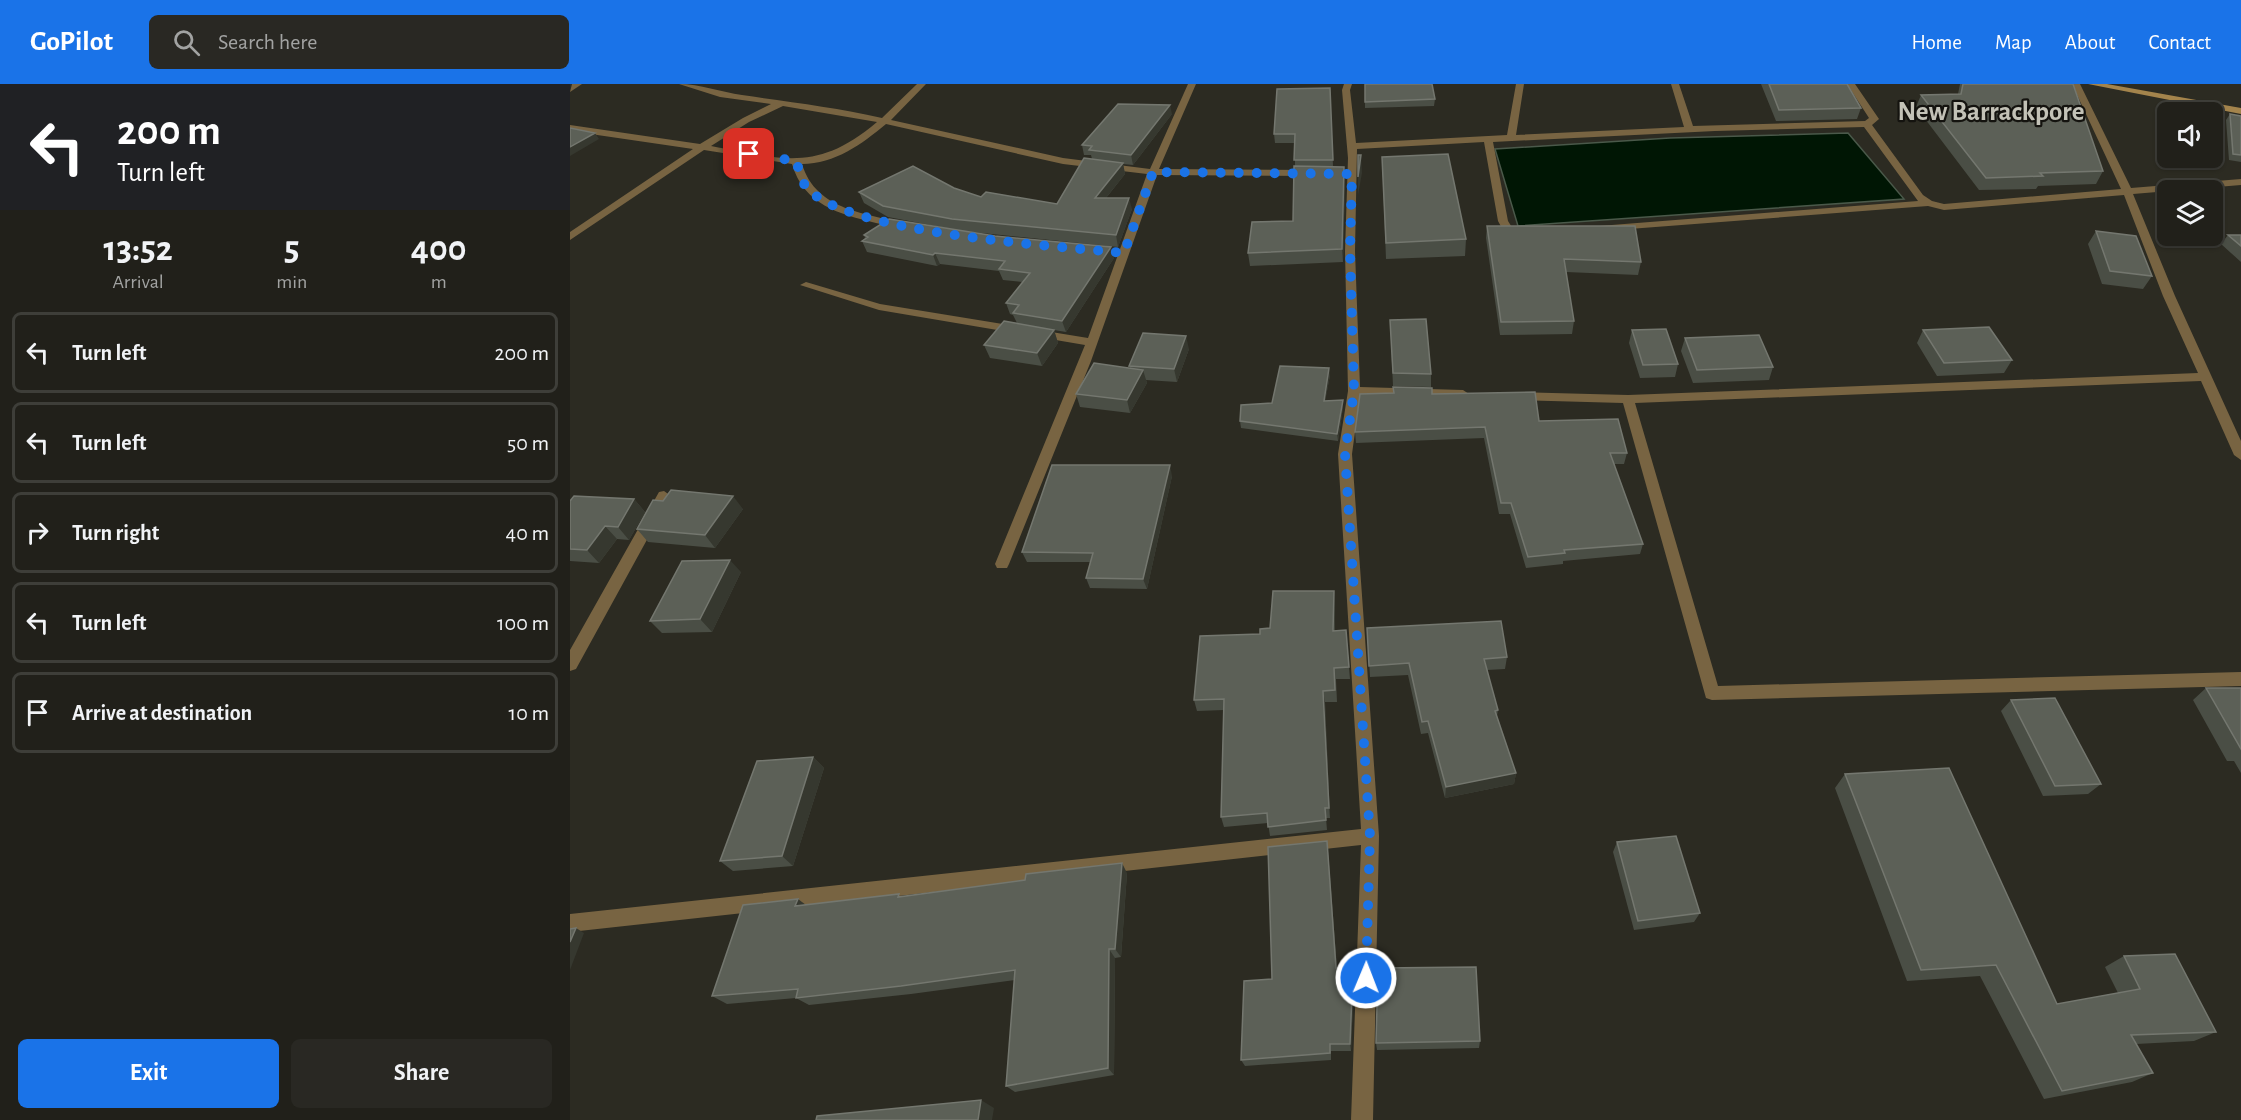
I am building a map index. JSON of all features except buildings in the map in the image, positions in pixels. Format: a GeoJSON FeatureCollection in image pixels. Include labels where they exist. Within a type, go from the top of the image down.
{"type":"FeatureCollection","features":[{"type":"Feature","properties":{"kind":"street"},"geometry":{"type":"LineString","coordinates":[[570,89],[578,84]]}},
{"type":"Feature","properties":{"kind":"street"},"geometry":{"type":"LineString","coordinates":[[683,84],[703,91],[783,102],[887,121],[1096,166],[1153,172],[1328,174]]}},
{"type":"Feature","properties":{"kind":"street"},"geometry":{"type":"LineString","coordinates":[[570,128],[796,161],[818,160],[839,152],[887,121],[922,84]]}},
{"type":"Feature","properties":{"kind":"street"},"geometry":{"type":"LineString","coordinates":[[1002,564],[1092,342],[1118,252],[1192,84]]}},
{"type":"Feature","properties":{"kind":"street"},"geometry":{"type":"LineString","coordinates":[[1348,84],[1346,90],[1352,146],[1346,174],[1354,391],[1345,454],[1370,836],[1362,1120]]}},
{"type":"Feature","properties":{"kind":"street"},"geometry":{"type":"LineString","coordinates":[[1511,138],[1520,84]]}},
{"type":"Feature","properties":{"kind":"street"},"geometry":{"type":"LineString","coordinates":[[1675,84],[1689,129]]}},
{"type":"Feature","properties":{"kind":"street"},"geometry":{"type":"LineString","coordinates":[[1352,146],[1689,129],[1867,124],[1874,119],[1851,84]]}},
{"type":"Feature","properties":{"kind":"street"},"geometry":{"type":"LineString","coordinates":[[2076,84],[2127,191],[2169,296],[2241,455]]}},
{"type":"Feature","properties":{"kind":"street"},"geometry":{"type":"LineString","coordinates":[[2092,84],[2241,111]]}},
{"type":"Feature","properties":{"kind":"street"},"geometry":{"type":"LineString","coordinates":[[570,237],[702,147],[746,120],[783,102]]}},
{"type":"Feature","properties":{"kind":"street"},"geometry":{"type":"LineString","coordinates":[[1867,124],[1919,197],[1928,203]]}},
{"type":"Feature","properties":{"kind":"street"},"geometry":{"type":"LineString","coordinates":[[1488,140],[1503,221],[1509,231],[1537,232]]}},
{"type":"Feature","properties":{"kind":"street"},"geometry":{"type":"LineString","coordinates":[[796,161],[806,186],[823,200],[863,217],[915,228]]}},
{"type":"Feature","properties":{"kind":"street"},"geometry":{"type":"LineString","coordinates":[[1592,229],[1928,203],[1944,207],[2241,182]]}},
{"type":"Feature","properties":{"kind":"street"},"geometry":{"type":"LineString","coordinates":[[806,285],[879,306],[1092,342]]}},
{"type":"Feature","properties":{"kind":"street"},"geometry":{"type":"LineString","coordinates":[[1509,396],[1628,399],[2207,377]]}},
{"type":"Feature","properties":{"kind":"street"},"geometry":{"type":"LineString","coordinates":[[1354,391],[1473,394]]}},
{"type":"Feature","properties":{"kind":"street"},"geometry":{"type":"LineString","coordinates":[[1628,399],[1712,693],[2241,679]]}},
{"type":"Feature","properties":{"kind":"street"},"geometry":{"type":"LineString","coordinates":[[570,664],[664,496]]}},
{"type":"Feature","properties":{"kind":"street"},"geometry":{"type":"LineString","coordinates":[[570,923],[1370,836]]}},
{"type":"Feature","properties":{"kind":"shaded area"},"geometry":{"type":"Polygon","coordinates":[[[1848,133],[1904,199],[1518,226],[1495,149],[1670,138],[1848,133]]]}},
{"type":"Feature","properties":{"kind":"district","name":"New Barrackpore"},"geometry":{"type":"Point","coordinates":[1991,111]}},
{"type":"Feature","properties":{"kind":"route"},"geometry":{"type":"LineString","coordinates":[[749,154],[796,161],[806,186],[823,200],[863,217],[946,234],[1124,253],[1153,172],[1352,174],[1350,251],[1354,391],[1345,454],[1370,836],[1366,978]]}}]}
